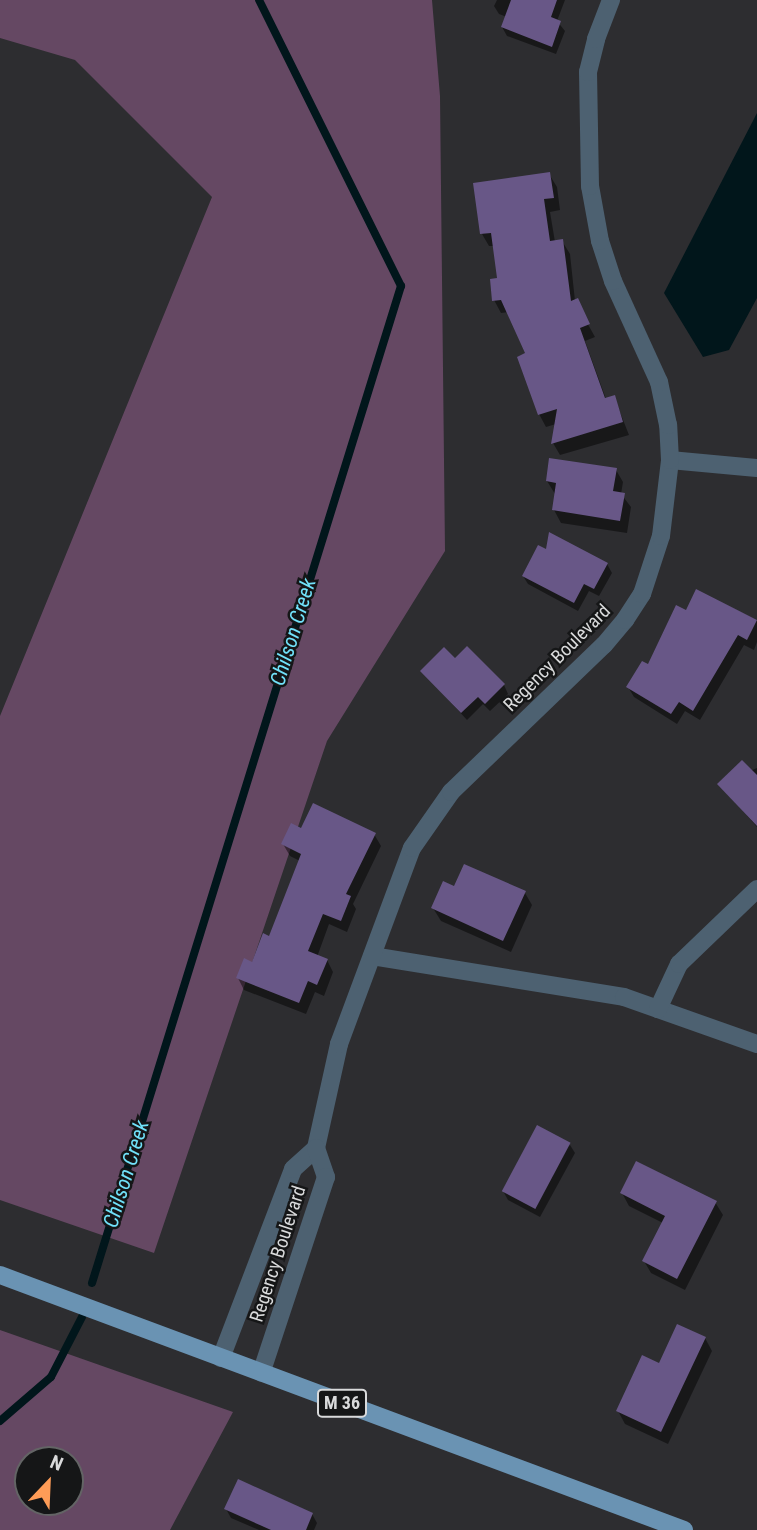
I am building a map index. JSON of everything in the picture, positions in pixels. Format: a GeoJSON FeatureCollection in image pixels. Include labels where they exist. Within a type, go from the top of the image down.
{"type":"FeatureCollection","features":[{"type":"Feature","properties":{"kind":"main road","name":"M 36"},"geometry":{"type":"LineString","coordinates":[[0,1275],[684,1530]]}},
{"type":"Feature","properties":{"kind":"street","name":"Regency Boulevard"},"geometry":{"type":"LineString","coordinates":[[261,1373],[326,1177],[316,1148],[339,1044],[412,848],[451,792],[604,645],[642,594],[661,537],[670,460],[668,425],[659,382],[612,281],[600,241],[590,186],[589,72],[596,39],[611,0]]}},
{"type":"Feature","properties":{"kind":"street"},"geometry":{"type":"LineString","coordinates":[[670,460],[757,468]]}},
{"type":"Feature","properties":{"kind":"street"},"geometry":{"type":"LineString","coordinates":[[658,1009],[679,964],[757,889]]}},
{"type":"Feature","properties":{"kind":"street"},"geometry":{"type":"LineString","coordinates":[[372,956],[584,988],[624,997],[757,1044]]}},
{"type":"Feature","properties":{"kind":"street","name":"Regency Boulevard"},"geometry":{"type":"LineString","coordinates":[[221,1358],[293,1169],[316,1148]]}},
{"type":"Feature","properties":{"kind":"shaded area"},"geometry":{"type":"Polygon","coordinates":[[[0,0],[432,0],[440,96],[445,551],[327,741],[154,1253],[0,1200],[0,716],[212,197],[75,60],[0,38],[0,0]]]}},
{"type":"Feature","properties":{"kind":"shaded area"},"geometry":{"type":"Polygon","coordinates":[[[757,113],[757,298],[729,350],[703,357],[664,293],[757,113]]]}},
{"type":"Feature","properties":{"kind":"shaded area"},"geometry":{"type":"Polygon","coordinates":[[[0,1330],[233,1412],[170,1530],[0,1530],[0,1330]]]}},
{"type":"Feature","properties":{"kind":"building"},"geometry":{"type":"Polygon","coordinates":[[[511,0],[557,0],[551,17],[561,21],[552,47],[501,27],[511,0]]]}},
{"type":"Feature","properties":{"kind":"building"},"geometry":{"type":"Polygon","coordinates":[[[550,172],[554,198],[544,199],[550,241],[563,239],[571,301],[578,298],[590,324],[580,328],[605,398],[615,395],[623,422],[551,444],[557,409],[538,415],[517,357],[525,353],[501,300],[492,301],[490,279],[497,278],[491,233],[480,234],[473,183],[550,172]]]}},
{"type":"Feature","properties":{"kind":"building"},"geometry":{"type":"Polygon","coordinates":[[[549,458],[617,468],[613,491],[625,493],[620,521],[552,510],[556,483],[546,481],[549,458]]]}},
{"type":"Feature","properties":{"kind":"building"},"geometry":{"type":"Polygon","coordinates":[[[549,532],[608,563],[594,589],[584,584],[574,603],[522,576],[538,545],[546,549],[549,532]]]}},
{"type":"Feature","properties":{"kind":"building"},"geometry":{"type":"Polygon","coordinates":[[[696,589],[757,620],[747,640],[738,635],[693,711],[679,702],[671,714],[626,687],[642,661],[648,664],[676,605],[686,610],[696,589]]]}},
{"type":"Feature","properties":{"kind":"building"},"geometry":{"type":"Polygon","coordinates":[[[467,646],[505,684],[485,704],[478,697],[461,713],[420,671],[444,647],[455,658],[467,646]]]}},
{"type":"Feature","properties":{"kind":"building"},"geometry":{"type":"Polygon","coordinates":[[[742,760],[757,775],[757,826],[717,784],[742,760]]]}},
{"type":"Feature","properties":{"kind":"building"},"geometry":{"type":"Polygon","coordinates":[[[313,803],[376,833],[346,894],[351,896],[341,921],[323,914],[308,951],[328,959],[317,985],[308,981],[299,1003],[236,978],[244,958],[252,962],[263,933],[269,936],[301,854],[281,844],[291,823],[301,828],[313,803]]]}},
{"type":"Feature","properties":{"kind":"building"},"geometry":{"type":"Polygon","coordinates":[[[464,864],[526,891],[503,941],[431,908],[443,881],[454,886],[464,864]]]}},
{"type":"Feature","properties":{"kind":"building"},"geometry":{"type":"Polygon","coordinates":[[[537,1125],[571,1143],[535,1209],[502,1191],[537,1125]]]}},
{"type":"Feature","properties":{"kind":"building"},"geometry":{"type":"Polygon","coordinates":[[[636,1161],[717,1201],[677,1279],[642,1261],[665,1216],[620,1193],[636,1161]]]}},
{"type":"Feature","properties":{"kind":"building"},"geometry":{"type":"Polygon","coordinates":[[[677,1324],[706,1337],[661,1432],[616,1411],[642,1355],[659,1363],[677,1324]]]}},
{"type":"Feature","properties":{"kind":"building"},"geometry":{"type":"Polygon","coordinates":[[[238,1479],[313,1513],[306,1530],[271,1530],[224,1509],[238,1479]]]}},
{"type":"Feature","properties":{"kind":"waterway","name":"Chilson Creek"},"geometry":{"type":"LineString","coordinates":[[92,1283],[401,286],[259,0]]}},
{"type":"Feature","properties":{"kind":"waterway","name":"Chilson Creek"},"geometry":{"type":"LineString","coordinates":[[0,1421],[51,1377],[82,1317]]}}]}
